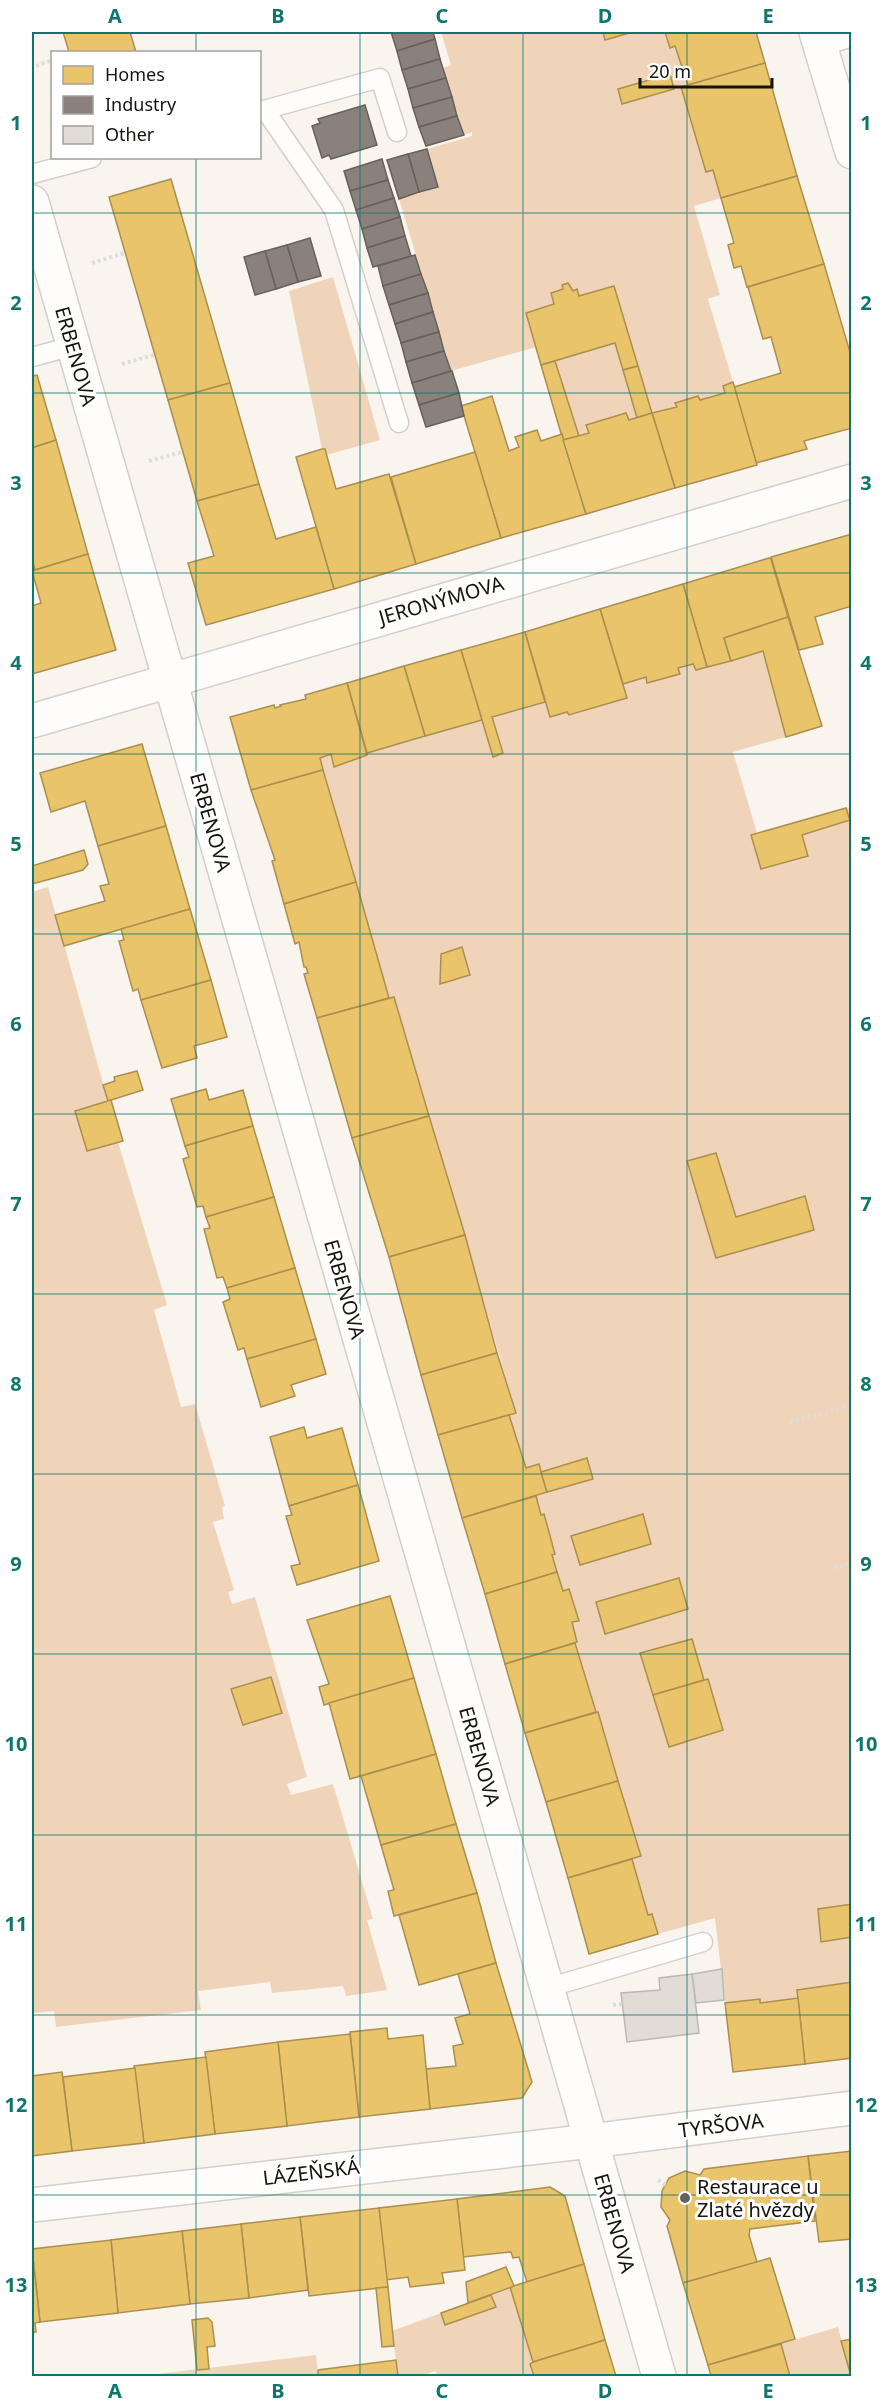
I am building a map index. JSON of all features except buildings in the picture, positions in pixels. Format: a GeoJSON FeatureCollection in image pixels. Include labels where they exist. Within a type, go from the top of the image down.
{"type":"FeatureCollection","features":[{"type":"Feature","properties":{"kind":"street"},"geometry":{"type":"LineString","coordinates":[[819,39],[852,152]]}},
{"type":"Feature","properties":{"kind":"street","name":"ERBENOVA"},"geometry":{"type":"LineString","coordinates":[[32,202],[659,2376]]}},
{"type":"Feature","properties":{"kind":"street","name":"JERONÝMOVA"},"geometry":{"type":"LineString","coordinates":[[32,721],[852,481]]}},
{"type":"Feature","properties":{"kind":"street","name":"TYRŠOVA"},"geometry":{"type":"LineString","coordinates":[[591,2141],[852,2108]]}},
{"type":"Feature","properties":{"kind":"street","name":"LÁZEŇSKÁ"},"geometry":{"type":"LineString","coordinates":[[32,2205],[591,2141]]}},
{"type":"Feature","properties":{"kind":"lane"},"geometry":{"type":"LineString","coordinates":[[819,39],[852,37]]}},
{"type":"Feature","properties":{"kind":"lane"},"geometry":{"type":"LineString","coordinates":[[397,132],[380,78],[262,110],[334,210],[399,423]]}},
{"type":"Feature","properties":{"kind":"lane"},"geometry":{"type":"LineString","coordinates":[[32,174],[88,159]]}},
{"type":"Feature","properties":{"kind":"lane"},"geometry":{"type":"LineString","coordinates":[[32,357],[73,345]]}},
{"type":"Feature","properties":{"kind":"lane"},"geometry":{"type":"LineString","coordinates":[[547,1988],[703,1942]]}},
{"type":"Feature","properties":{"kind":"path"},"geometry":{"type":"LineString","coordinates":[[36,66],[51,60]]}},
{"type":"Feature","properties":{"kind":"path"},"geometry":{"type":"LineString","coordinates":[[92,262],[125,253]]}},
{"type":"Feature","properties":{"kind":"path"},"geometry":{"type":"LineString","coordinates":[[122,364],[154,355]]}},
{"type":"Feature","properties":{"kind":"path"},"geometry":{"type":"LineString","coordinates":[[149,461],[182,452]]}},
{"type":"Feature","properties":{"kind":"path"},"geometry":{"type":"LineString","coordinates":[[790,1422],[852,1405]]}},
{"type":"Feature","properties":{"kind":"path"},"geometry":{"type":"LineString","coordinates":[[834,1568],[852,1563]]}},
{"type":"Feature","properties":{"kind":"path"},"geometry":{"type":"LineString","coordinates":[[658,2180],[666,2185]]}},
{"type":"Feature","properties":{"kind":"shaded area"},"geometry":{"type":"Polygon","coordinates":[[[441,32],[665,32],[670,48],[675,46],[688,85],[681,87],[706,172],[713,170],[721,198],[694,206],[720,295],[708,299],[733,382],[723,386],[725,393],[700,400],[698,396],[676,402],[677,407],[652,413],[614,286],[579,296],[577,289],[573,291],[568,283],[562,285],[563,289],[551,293],[554,304],[526,313],[536,347],[451,371],[399,199],[438,187],[427,149],[472,136],[472,132],[464,135],[443,68],[451,65],[441,32]]]}},
{"type":"Feature","properties":{"kind":"shaded area"},"geometry":{"type":"Polygon","coordinates":[[[333,277],[380,440],[326,455],[325,449],[322,449],[289,291],[333,277]]]}},
{"type":"Feature","properties":{"kind":"shaded area"},"geometry":{"type":"Polygon","coordinates":[[[615,343],[637,418],[629,420],[626,413],[586,425],[589,433],[579,436],[555,361],[615,343]]]}},
{"type":"Feature","properties":{"kind":"shaded area"},"geometry":{"type":"Polygon","coordinates":[[[763,651],[786,737],[733,752],[757,833],[751,835],[761,868],[808,856],[802,835],[850,820],[846,808],[851,807],[851,1982],[797,1989],[798,1998],[760,2003],[759,1999],[725,2003],[715,1918],[658,1934],[653,1915],[648,1915],[632,1859],[641,1856],[575,1643],[577,1642],[572,1622],[578,1620],[569,1590],[563,1591],[552,1555],[555,1553],[536,1496],[547,1492],[539,1465],[526,1468],[509,1415],[516,1412],[394,997],[389,998],[320,758],[331,754],[334,766],[367,755],[367,753],[482,720],[493,757],[503,753],[492,717],[545,702],[550,717],[567,712],[569,715],[627,698],[623,684],[646,677],[647,682],[679,673],[678,668],[693,664],[696,670],[763,651]]]}},
{"type":"Feature","properties":{"kind":"shaded area"},"geometry":{"type":"Polygon","coordinates":[[[48,887],[108,1101],[76,1111],[87,1150],[118,1142],[167,1305],[154,1310],[181,1407],[195,1404],[225,1506],[222,1507],[224,1519],[213,1522],[234,1590],[228,1592],[232,1604],[255,1597],[307,1777],[287,1784],[291,1795],[333,1784],[373,1919],[367,1920],[387,1990],[346,1996],[343,1986],[272,1993],[270,1982],[198,1991],[201,2010],[56,2027],[54,2011],[32,2013],[32,892],[48,887]]]}},
{"type":"Feature","properties":{"kind":"shaded area"},"geometry":{"type":"Polygon","coordinates":[[[510,2287],[533,2362],[530,2364],[534,2376],[438,2376],[435,2371],[421,2376],[398,2376],[392,2331],[441,2313],[446,2325],[496,2307],[491,2295],[510,2287]]]}},
{"type":"Feature","properties":{"kind":"shaded area"},"geometry":{"type":"Polygon","coordinates":[[[838,2327],[851,2376],[790,2376],[781,2344],[838,2327]]]}},
{"type":"Feature","properties":{"kind":"shaded area"},"geometry":{"type":"Polygon","coordinates":[[[316,2355],[318,2376],[140,2376],[316,2355]]]}},
{"type":"Feature","properties":{"kind":"place","name":"Restaurace u Zlaté hvězdy"},"geometry":{"type":"Point","coordinates":[685,2198]}}]}
